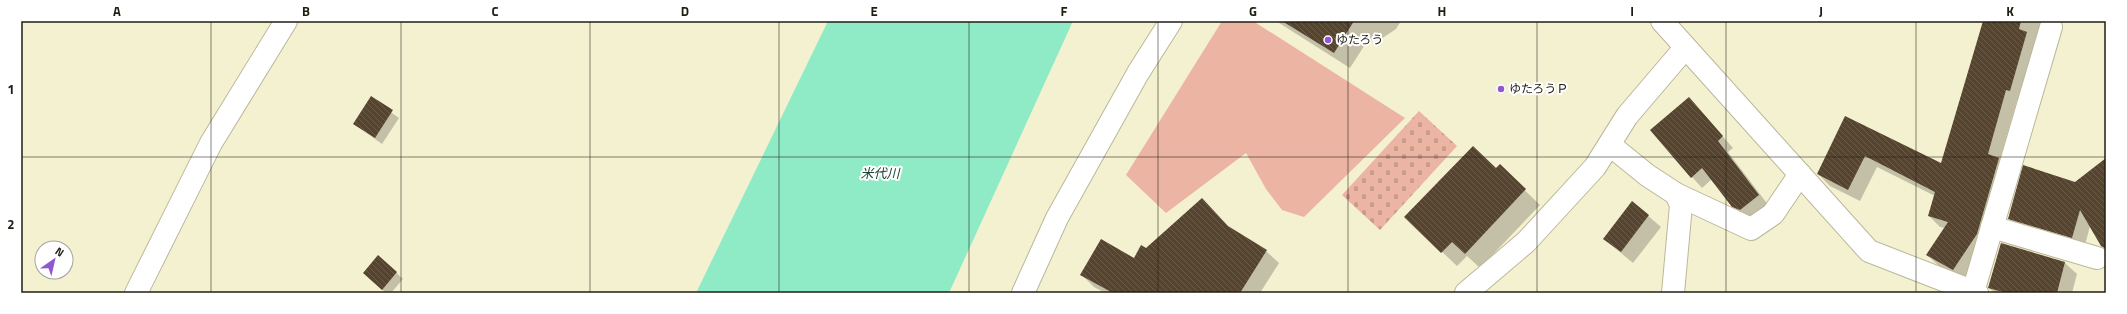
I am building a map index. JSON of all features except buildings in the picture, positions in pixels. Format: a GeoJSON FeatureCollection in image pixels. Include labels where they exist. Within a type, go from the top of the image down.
{"type":"FeatureCollection","features":[{"type":"Feature","properties":{"kind":"street"},"geometry":{"type":"LineString","coordinates":[[136,293],[211,143],[286,21]]}},
{"type":"Feature","properties":{"kind":"street"},"geometry":{"type":"LineString","coordinates":[[1023,293],[1057,218],[1138,73],[1171,21]]}},
{"type":"Feature","properties":{"kind":"street"},"geometry":{"type":"LineString","coordinates":[[1662,21],[1869,251],[1975,292],[1992,227],[2051,27]]}},
{"type":"Feature","properties":{"kind":"street"},"geometry":{"type":"LineString","coordinates":[[1466,293],[1526,242],[1595,167],[1627,116],[1685,48]]}},
{"type":"Feature","properties":{"kind":"street"},"geometry":{"type":"LineString","coordinates":[[1610,145],[1647,175],[1676,194],[1751,229],[1773,214],[1800,174]]}},
{"type":"Feature","properties":{"kind":"street"},"geometry":{"type":"LineString","coordinates":[[1673,293],[1681,205],[1676,194]]}},
{"type":"Feature","properties":{"kind":"street"},"geometry":{"type":"LineString","coordinates":[[1992,227],[2097,258]]}},
{"type":"Feature","properties":{"kind":"green space"},"geometry":{"type":"Polygon","coordinates":[[[1222,21],[1253,21],[1405,118],[1304,217],[1282,210],[1266,189],[1246,153],[1166,213],[1126,175],[1222,21]]]}},
{"type":"Feature","properties":{"kind":"green space"},"geometry":{"type":"Polygon","coordinates":[[[1419,111],[1457,146],[1380,230],[1342,195],[1419,111]]]}},
{"type":"Feature","properties":{"kind":"water","name":"米代川"},"geometry":{"type":"Polygon","coordinates":[[[828,21],[1073,21],[949,293],[696,293],[828,21]]]}},
{"type":"Feature","properties":{"kind":"place","name":"ゆたろう"},"geometry":{"type":"Point","coordinates":[1328,40]}},
{"type":"Feature","properties":{"kind":"place","name":"ゆたろうＰ"},"geometry":{"type":"Point","coordinates":[1501,89]}}]}
